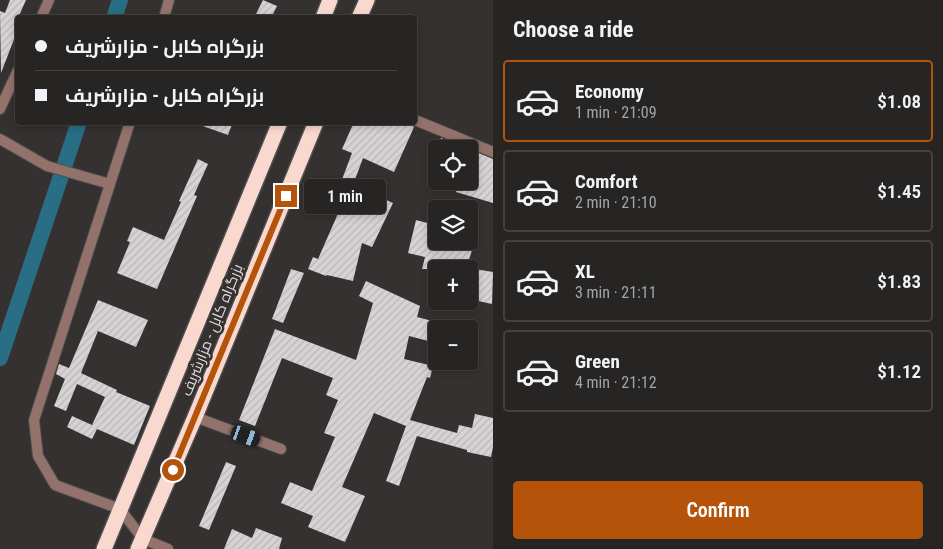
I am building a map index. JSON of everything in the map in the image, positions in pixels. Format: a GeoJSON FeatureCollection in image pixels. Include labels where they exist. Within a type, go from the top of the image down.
{"type":"FeatureCollection","features":[{"type":"Feature","properties":{"kind":"highway"},"geometry":{"type":"LineString","coordinates":[[324,15],[330,0]]}},
{"type":"Feature","properties":{"kind":"highway"},"geometry":{"type":"LineString","coordinates":[[360,15],[367,0]]}},
{"type":"Feature","properties":{"kind":"highway","name":"بزرگراه کابل - مزارشریف"},"geometry":{"type":"LineString","coordinates":[[104,549],[279,125]]}},
{"type":"Feature","properties":{"kind":"highway","name":"بزرگراه کابل - مزارشریف"},"geometry":{"type":"LineString","coordinates":[[140,544],[195,418],[315,125]]}},
{"type":"Feature","properties":{"kind":"street"},"geometry":{"type":"LineString","coordinates":[[42,15],[49,0]]}},
{"type":"Feature","properties":{"kind":"street"},"geometry":{"type":"LineString","coordinates":[[165,15],[169,0]]}},
{"type":"Feature","properties":{"kind":"street"},"geometry":{"type":"LineString","coordinates":[[0,109],[15,76]]}},
{"type":"Feature","properties":{"kind":"street"},"geometry":{"type":"LineString","coordinates":[[417,121],[493,152]]}},
{"type":"Feature","properties":{"kind":"street"},"geometry":{"type":"LineString","coordinates":[[129,125],[34,420],[38,456],[54,485],[120,509],[140,544],[168,549]]}},
{"type":"Feature","properties":{"kind":"street"},"geometry":{"type":"LineString","coordinates":[[0,139],[47,166],[110,184]]}},
{"type":"Feature","properties":{"kind":"street"},"geometry":{"type":"LineString","coordinates":[[195,418],[281,449]]}},
{"type":"Feature","properties":{"kind":"building"},"geometry":{"type":"Polygon","coordinates":[[[10,0],[26,0],[19,15],[15,15],[15,37],[1,73],[0,11],[5,13],[10,0]]]}},
{"type":"Feature","properties":{"kind":"building"},"geometry":{"type":"Polygon","coordinates":[[[263,0],[277,6],[272,15],[256,15],[263,0]]]}},
{"type":"Feature","properties":{"kind":"building"},"geometry":{"type":"Polygon","coordinates":[[[200,125],[232,125],[228,135],[200,125]]]}},
{"type":"Feature","properties":{"kind":"building"},"geometry":{"type":"Polygon","coordinates":[[[353,125],[412,125],[414,127],[394,172],[363,158],[353,185],[393,203],[372,247],[362,243],[353,281],[326,276],[308,269],[313,257],[318,259],[340,209],[332,206],[352,153],[342,149],[353,125]]]}},
{"type":"Feature","properties":{"kind":"building"},"geometry":{"type":"Polygon","coordinates":[[[478,153],[493,159],[493,203],[456,192],[457,190],[478,190],[478,153]]]}},
{"type":"Feature","properties":{"kind":"building"},"geometry":{"type":"Polygon","coordinates":[[[198,159],[208,164],[194,195],[197,196],[157,289],[117,273],[130,242],[127,241],[133,227],[164,240],[198,159]]]}},
{"type":"Feature","properties":{"kind":"building"},"geometry":{"type":"Polygon","coordinates":[[[416,220],[428,223],[428,250],[472,250],[469,260],[428,260],[428,269],[422,269],[425,257],[408,253],[416,220]]]}},
{"type":"Feature","properties":{"kind":"building"},"geometry":{"type":"Polygon","coordinates":[[[291,269],[304,273],[283,323],[272,319],[291,269]]]}},
{"type":"Feature","properties":{"kind":"building"},"geometry":{"type":"Polygon","coordinates":[[[478,270],[493,272],[492,304],[478,301],[478,270]]]}},
{"type":"Feature","properties":{"kind":"building"},"geometry":{"type":"Polygon","coordinates":[[[366,281],[420,306],[417,317],[428,320],[428,341],[409,336],[404,359],[428,365],[428,370],[432,370],[430,378],[427,377],[410,420],[457,433],[459,425],[472,428],[475,414],[493,418],[493,447],[491,457],[467,452],[467,450],[417,436],[399,486],[386,481],[406,426],[374,413],[342,487],[365,496],[345,542],[308,527],[313,516],[281,503],[290,482],[312,491],[335,437],[324,433],[338,400],[326,395],[333,378],[282,358],[255,426],[239,420],[275,329],[356,360],[373,303],[359,296],[366,281]]]}},
{"type":"Feature","properties":{"kind":"building"},"geometry":{"type":"Polygon","coordinates":[[[98,300],[148,320],[136,347],[98,331],[81,373],[117,390],[116,392],[150,406],[134,445],[97,429],[92,439],[67,427],[72,416],[92,425],[105,397],[77,384],[66,411],[54,406],[65,379],[56,374],[59,364],[69,368],[98,300]]]}},
{"type":"Feature","properties":{"kind":"building"},"geometry":{"type":"Polygon","coordinates":[[[226,462],[236,466],[209,530],[199,526],[226,462]]]}},
{"type":"Feature","properties":{"kind":"building"},"geometry":{"type":"Polygon","coordinates":[[[256,528],[282,538],[279,549],[224,549],[232,529],[252,538],[256,528]]]}},
{"type":"Feature","properties":{"kind":"waterway"},"geometry":{"type":"LineString","coordinates":[[115,15],[120,0]]}},
{"type":"Feature","properties":{"kind":"waterway"},"geometry":{"type":"LineString","coordinates":[[0,358],[78,125]]}},
{"type":"Feature","properties":{"kind":"route"},"geometry":{"type":"LineString","coordinates":[[173,470],[286,196]]}}]}
